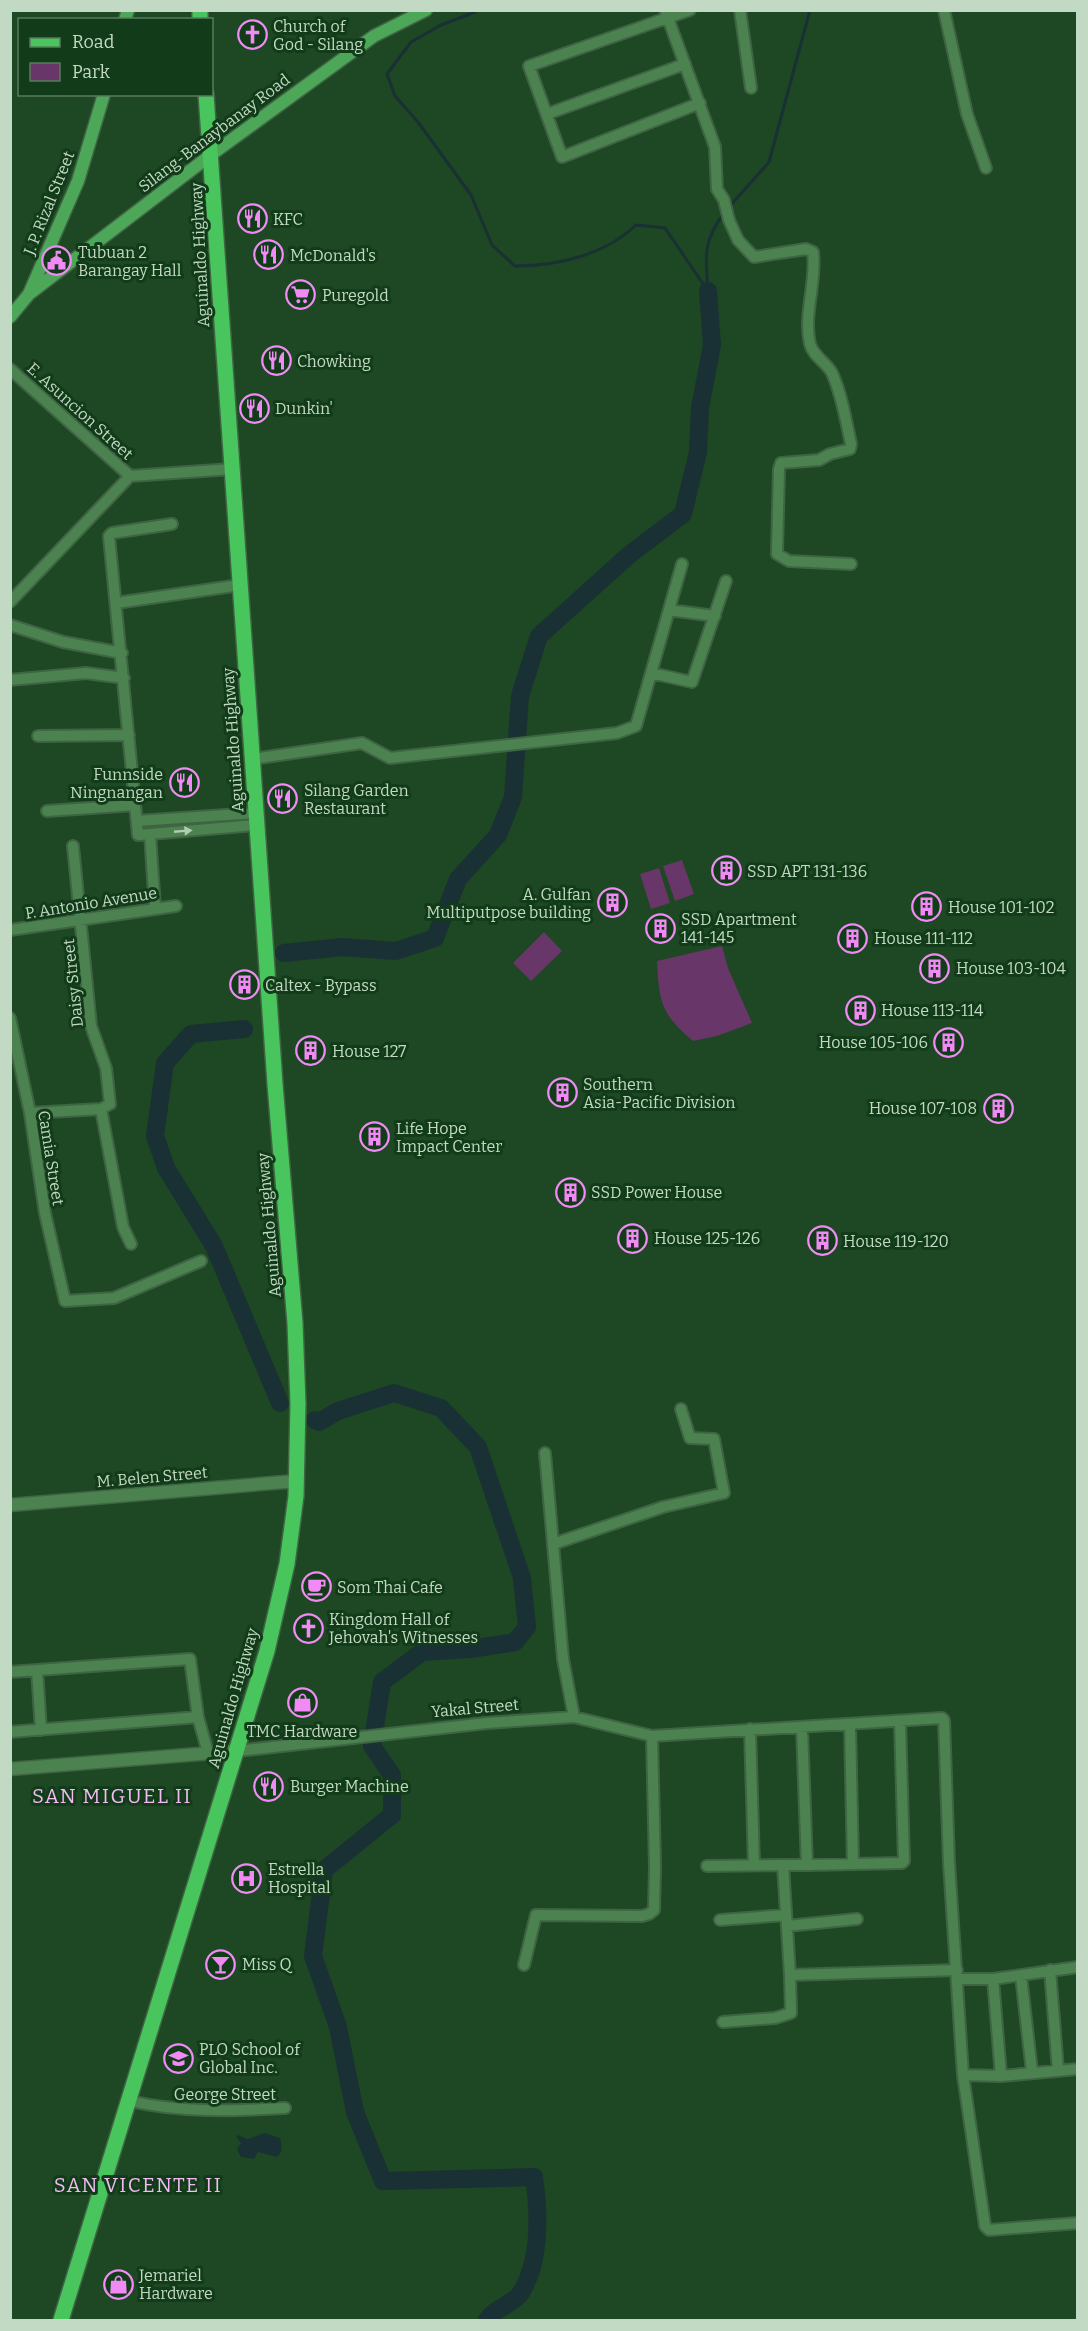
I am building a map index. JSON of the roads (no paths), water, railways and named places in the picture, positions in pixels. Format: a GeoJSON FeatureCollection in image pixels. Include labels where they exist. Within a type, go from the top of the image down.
{"type":"FeatureCollection","features":[{"type":"Feature","properties":{"kind":"main road","name":"Silang-Banaybanay Road"},"geometry":{"type":"LineString","coordinates":[[29,294],[212,154],[374,36],[426,10]]}},
{"type":"Feature","properties":{"kind":"main road","name":"J. P. Rizal Street"},"geometry":{"type":"LineString","coordinates":[[10,317],[29,294],[78,181],[103,96]]}},
{"type":"Feature","properties":{"kind":"main road","name":"Aguinaldo Highway"},"geometry":{"type":"LineString","coordinates":[[61,2320],[237,1751],[277,1611],[291,1540],[297,1481],[298,1404],[295,1323],[256,819],[212,154],[206,96]]}},
{"type":"Feature","properties":{"kind":"street"},"geometry":{"type":"LineString","coordinates":[[690,10],[667,14],[529,66],[562,158],[700,103]]}},
{"type":"Feature","properties":{"kind":"street"},"geometry":{"type":"LineString","coordinates":[[740,10],[752,88]]}},
{"type":"Feature","properties":{"kind":"street"},"geometry":{"type":"LineString","coordinates":[[944,10],[966,114],[986,168]]}},
{"type":"Feature","properties":{"kind":"street"},"geometry":{"type":"LineString","coordinates":[[667,14],[715,147],[715,181],[738,240],[752,257],[806,249],[813,252],[809,311],[810,344],[812,351],[831,371],[837,386],[851,444],[850,449],[846,452],[830,454],[819,460],[781,463],[777,554],[789,561],[851,564]]}},
{"type":"Feature","properties":{"kind":"street"},"geometry":{"type":"LineString","coordinates":[[547,114],[685,64]]}},
{"type":"Feature","properties":{"kind":"street","name":"E. Asuncion Street"},"geometry":{"type":"LineString","coordinates":[[10,369],[130,476]]}},
{"type":"Feature","properties":{"kind":"street"},"geometry":{"type":"LineString","coordinates":[[10,602],[130,476],[232,469]]}},
{"type":"Feature","properties":{"kind":"street"},"geometry":{"type":"LineString","coordinates":[[172,524],[112,533],[109,536],[138,835],[256,819]]}},
{"type":"Feature","properties":{"kind":"street"},"geometry":{"type":"LineString","coordinates":[[252,759],[362,742],[390,758],[617,733],[636,726],[682,564]]}},
{"type":"Feature","properties":{"kind":"street"},"geometry":{"type":"LineString","coordinates":[[651,673],[692,682],[726,581]]}},
{"type":"Feature","properties":{"kind":"street"},"geometry":{"type":"LineString","coordinates":[[116,603],[240,585]]}},
{"type":"Feature","properties":{"kind":"street"},"geometry":{"type":"LineString","coordinates":[[669,610],[715,616]]}},
{"type":"Feature","properties":{"kind":"street"},"geometry":{"type":"LineString","coordinates":[[10,626],[63,642],[122,653]]}},
{"type":"Feature","properties":{"kind":"street"},"geometry":{"type":"LineString","coordinates":[[10,680],[86,673],[124,678]]}},
{"type":"Feature","properties":{"kind":"street"},"geometry":{"type":"LineString","coordinates":[[38,736],[129,735]]}},
{"type":"Feature","properties":{"kind":"street"},"geometry":{"type":"LineString","coordinates":[[47,811],[135,805]]}},
{"type":"Feature","properties":{"kind":"street"},"geometry":{"type":"LineString","coordinates":[[137,821],[256,819]]}},
{"type":"Feature","properties":{"kind":"street"},"geometry":{"type":"LineString","coordinates":[[150,834],[155,908]]}},
{"type":"Feature","properties":{"kind":"street","name":"Daisy Street"},"geometry":{"type":"LineString","coordinates":[[73,846],[91,1026],[106,1068],[111,1092],[110,1104],[101,1109],[123,1227],[131,1244]]}},
{"type":"Feature","properties":{"kind":"street","name":"P. Antonio Avenue"},"geometry":{"type":"LineString","coordinates":[[10,930],[176,906]]}},
{"type":"Feature","properties":{"kind":"street","name":"Camia Street"},"geometry":{"type":"LineString","coordinates":[[10,1018],[13,1042],[30,1113],[45,1213],[65,1301],[114,1298],[201,1261]]}},
{"type":"Feature","properties":{"kind":"street"},"geometry":{"type":"LineString","coordinates":[[30,1113],[101,1109]]}},
{"type":"Feature","properties":{"kind":"street"},"geometry":{"type":"LineString","coordinates":[[553,1544],[663,1507],[724,1492],[714,1439],[690,1438],[681,1409]]}},
{"type":"Feature","properties":{"kind":"street"},"geometry":{"type":"LineString","coordinates":[[545,1453],[563,1659],[574,1717]]}},
{"type":"Feature","properties":{"kind":"street","name":"M. Belen Street"},"geometry":{"type":"LineString","coordinates":[[10,1505],[297,1481]]}},
{"type":"Feature","properties":{"kind":"street"},"geometry":{"type":"LineString","coordinates":[[10,1672],[190,1659],[198,1717],[208,1754]]}},
{"type":"Feature","properties":{"kind":"street"},"geometry":{"type":"LineString","coordinates":[[37,1670],[41,1730]]}},
{"type":"Feature","properties":{"kind":"street"},"geometry":{"type":"LineString","coordinates":[[10,1732],[198,1717]]}},
{"type":"Feature","properties":{"kind":"street","name":"Yakal Street"},"geometry":{"type":"LineString","coordinates":[[10,1769],[208,1754],[487,1723],[574,1717],[652,1736],[942,1718],[949,1863],[958,1975]]}},
{"type":"Feature","properties":{"kind":"street"},"geometry":{"type":"LineString","coordinates":[[707,1866],[902,1863],[904,1861],[900,1721]]}},
{"type":"Feature","properties":{"kind":"street"},"geometry":{"type":"LineString","coordinates":[[850,1725],[853,1863]]}},
{"type":"Feature","properties":{"kind":"street"},"geometry":{"type":"LineString","coordinates":[[802,1728],[807,1864]]}},
{"type":"Feature","properties":{"kind":"street"},"geometry":{"type":"LineString","coordinates":[[750,1729],[754,1865]]}},
{"type":"Feature","properties":{"kind":"street"},"geometry":{"type":"LineString","coordinates":[[524,1965],[536,1915],[642,1916],[654,1910],[652,1736]]}},
{"type":"Feature","properties":{"kind":"street"},"geometry":{"type":"LineString","coordinates":[[723,2022],[776,2018],[791,2013],[783,1865]]}},
{"type":"Feature","properties":{"kind":"street"},"geometry":{"type":"LineString","coordinates":[[720,1920],[857,1919]]}},
{"type":"Feature","properties":{"kind":"street"},"geometry":{"type":"LineString","coordinates":[[790,1975],[958,1975],[993,1979],[1077,1967]]}},
{"type":"Feature","properties":{"kind":"street"},"geometry":{"type":"LineString","coordinates":[[1050,1970],[1059,2070]]}},
{"type":"Feature","properties":{"kind":"street"},"geometry":{"type":"LineString","coordinates":[[958,1975],[963,2075],[985,2226],[989,2230],[1077,2223]]}},
{"type":"Feature","properties":{"kind":"street"},"geometry":{"type":"LineString","coordinates":[[1021,1976],[1032,2072]]}},
{"type":"Feature","properties":{"kind":"street"},"geometry":{"type":"LineString","coordinates":[[993,1979],[1001,2076]]}},
{"type":"Feature","properties":{"kind":"street"},"geometry":{"type":"LineString","coordinates":[[963,2075],[1001,2076],[1077,2069]]}},
{"type":"Feature","properties":{"kind":"street","name":"George Street"},"geometry":{"type":"LineString","coordinates":[[130,2101],[164,2109],[285,2108]]}},
{"type":"Feature","properties":{"kind":"water"},"geometry":{"type":"Polygon","coordinates":[[[265,2133],[280,2138],[282,2148],[277,2157],[258,2152],[254,2159],[241,2157],[237,2149],[241,2143],[237,2135],[248,2139],[265,2133]]]}},
{"type":"Feature","properties":{"kind":"waterway"},"geometry":{"type":"LineString","coordinates":[[729,207],[769,162],[810,10]]}},
{"type":"Feature","properties":{"kind":"waterway"},"geometry":{"type":"LineString","coordinates":[[475,12],[441,25],[411,42],[387,74],[395,96],[418,122],[471,195],[492,245],[515,266],[547,264],[580,257],[595,251],[610,244],[636,225],[665,228],[708,291]]}},
{"type":"Feature","properties":{"kind":"waterway"},"geometry":{"type":"LineString","coordinates":[[708,290],[707,249],[713,231],[725,212]]}},
{"type":"Feature","properties":{"kind":"waterway"},"geometry":{"type":"LineString","coordinates":[[284,953],[342,947],[396,951],[435,938],[458,879],[498,835],[513,797],[520,696],[539,636],[629,555],[683,514],[698,452],[700,408],[712,345],[708,291]]}},
{"type":"Feature","properties":{"kind":"waterway"},"geometry":{"type":"LineString","coordinates":[[244,1029],[191,1034],[165,1063],[155,1136],[166,1168],[214,1246],[280,1403]]}},
{"type":"Feature","properties":{"kind":"waterway"},"geometry":{"type":"LineString","coordinates":[[315,1420],[319,1422],[338,1411],[394,1393],[441,1408],[478,1447],[522,1578],[527,1627],[515,1642],[470,1649],[422,1652],[382,1682],[372,1746],[392,1775],[392,1815],[324,1870],[313,1956],[338,2027],[355,2112],[383,2181],[534,2177],[537,2235],[533,2264],[519,2295],[487,2320]]}},
{"type":"Feature","properties":{"kind":"place","name":"Church of God - Silang"},"geometry":{"type":"Point","coordinates":[252,35]}},
{"type":"Feature","properties":{"kind":"place","name":"KFC"},"geometry":{"type":"Point","coordinates":[252,219]}},
{"type":"Feature","properties":{"kind":"place","name":"McDonald's"},"geometry":{"type":"Point","coordinates":[269,255]}},
{"type":"Feature","properties":{"kind":"place","name":"Tubuan 2 Barangay Hall"},"geometry":{"type":"Point","coordinates":[57,261]}},
{"type":"Feature","properties":{"kind":"place","name":"Puregold"},"geometry":{"type":"Point","coordinates":[301,295]}},
{"type":"Feature","properties":{"kind":"place","name":"Chowking"},"geometry":{"type":"Point","coordinates":[276,361]}},
{"type":"Feature","properties":{"kind":"place","name":"Dunkin'"},"geometry":{"type":"Point","coordinates":[254,408]}},
{"type":"Feature","properties":{"kind":"place","name":"Funnside Ningnangan"},"geometry":{"type":"Point","coordinates":[184,783]}},
{"type":"Feature","properties":{"kind":"place","name":"Silang Garden Restaurant"},"geometry":{"type":"Point","coordinates":[283,799]}},
{"type":"Feature","properties":{"kind":"place","name":"SSD APT 131-136"},"geometry":{"type":"Point","coordinates":[726,871]}},
{"type":"Feature","properties":{"kind":"place","name":"A. Gulfan Multiputpose building"},"geometry":{"type":"Point","coordinates":[612,903]}},
{"type":"Feature","properties":{"kind":"place","name":"House 101-102"},"geometry":{"type":"Point","coordinates":[927,907]}},
{"type":"Feature","properties":{"kind":"place","name":"SSD Apartment 141-145"},"geometry":{"type":"Point","coordinates":[660,928]}},
{"type":"Feature","properties":{"kind":"place","name":"House 111-112"},"geometry":{"type":"Point","coordinates":[853,938]}},
{"type":"Feature","properties":{"kind":"place","name":"House 103-104"},"geometry":{"type":"Point","coordinates":[935,968]}},
{"type":"Feature","properties":{"kind":"place","name":"Caltex - Bypass"},"geometry":{"type":"Point","coordinates":[244,985]}},
{"type":"Feature","properties":{"kind":"place","name":"House 113-114"},"geometry":{"type":"Point","coordinates":[860,1010]}},
{"type":"Feature","properties":{"kind":"place","name":"House 105-106"},"geometry":{"type":"Point","coordinates":[949,1042]}},
{"type":"Feature","properties":{"kind":"place","name":"House 127"},"geometry":{"type":"Point","coordinates":[311,1051]}},
{"type":"Feature","properties":{"kind":"place","name":"Southern Asia-Pacific Division"},"geometry":{"type":"Point","coordinates":[562,1093]}},
{"type":"Feature","properties":{"kind":"place","name":"House 107-108"},"geometry":{"type":"Point","coordinates":[998,1108]}},
{"type":"Feature","properties":{"kind":"place","name":"Life Hope Impact Center"},"geometry":{"type":"Point","coordinates":[375,1137]}},
{"type":"Feature","properties":{"kind":"place","name":"SSD Power House"},"geometry":{"type":"Point","coordinates":[570,1192]}},
{"type":"Feature","properties":{"kind":"place","name":"House 125-126"},"geometry":{"type":"Point","coordinates":[633,1238]}},
{"type":"Feature","properties":{"kind":"place","name":"House 119-120"},"geometry":{"type":"Point","coordinates":[822,1241]}},
{"type":"Feature","properties":{"kind":"place","name":"Som Thai Cafe"},"geometry":{"type":"Point","coordinates":[316,1587]}},
{"type":"Feature","properties":{"kind":"place","name":"Kingdom Hall of Jehovah's Witnesses"},"geometry":{"type":"Point","coordinates":[308,1628]}},
{"type":"Feature","properties":{"kind":"place","name":"TMC Hardware"},"geometry":{"type":"Point","coordinates":[302,1703]}},
{"type":"Feature","properties":{"kind":"place","name":"Burger Machine"},"geometry":{"type":"Point","coordinates":[269,1786]}},
{"type":"Feature","properties":{"kind":"place","name":"Estrella Hospital"},"geometry":{"type":"Point","coordinates":[247,1878]}},
{"type":"Feature","properties":{"kind":"place","name":"Miss Q"},"geometry":{"type":"Point","coordinates":[221,1964]}},
{"type":"Feature","properties":{"kind":"place","name":"PLO School of Global Inc."},"geometry":{"type":"Point","coordinates":[178,2058]}},
{"type":"Feature","properties":{"kind":"place","name":"Jemariel Hardware"},"geometry":{"type":"Point","coordinates":[118,2284]}},
{"type":"Feature","properties":{"kind":"district","name":"SAN MIGUEL II"},"geometry":{"type":"Point","coordinates":[112,1796]}},
{"type":"Feature","properties":{"kind":"district","name":"SAN VICENTE II"},"geometry":{"type":"Point","coordinates":[138,2185]}}]}
